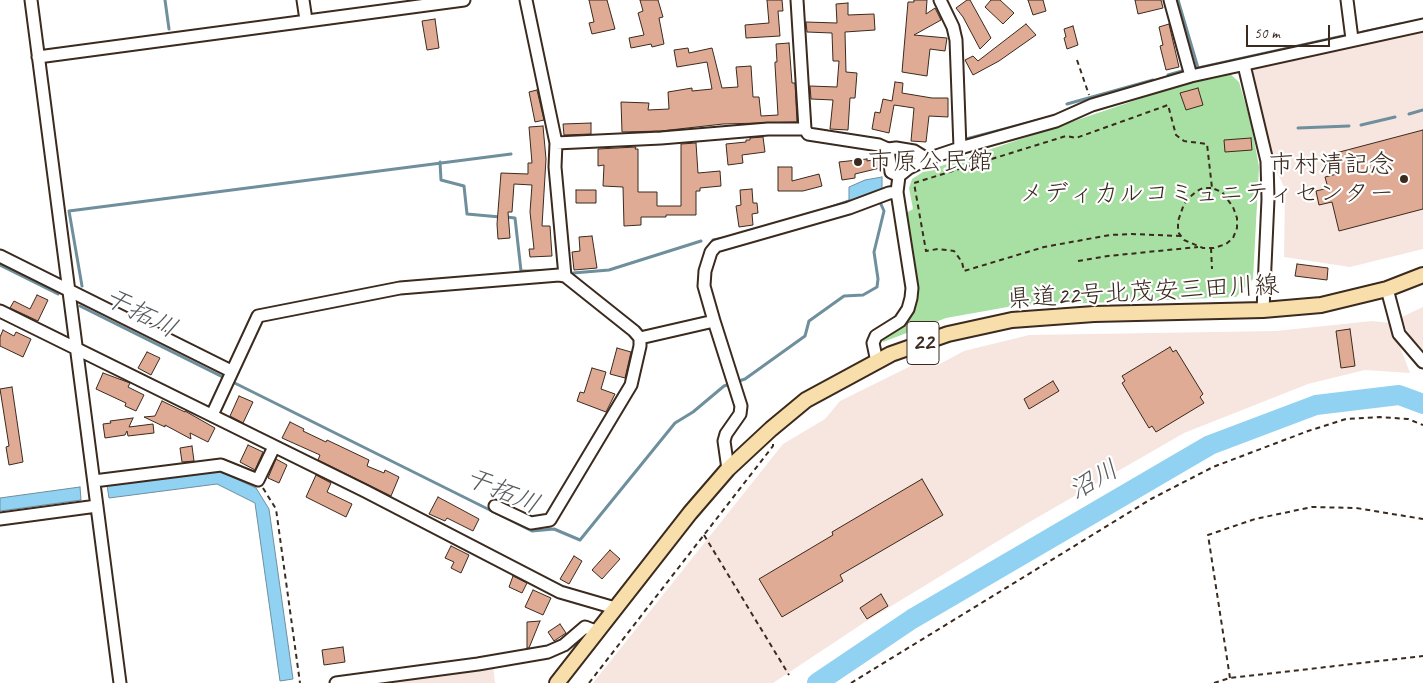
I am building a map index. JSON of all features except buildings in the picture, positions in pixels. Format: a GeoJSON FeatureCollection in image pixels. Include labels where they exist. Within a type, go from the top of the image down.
{"type":"FeatureCollection","features":[{"type":"Feature","properties":{"kind":"main road","name":"県道22号北茂安三田川線"},"geometry":{"type":"LineString","coordinates":[[558,683],[690,512],[728,469],[806,400],[891,354],[948,334],[1012,320],[1094,314],[1263,310],[1321,305],[1387,289],[1423,275]]}},
{"type":"Feature","properties":{"kind":"street"},"geometry":{"type":"LineString","coordinates":[[31,0],[120,683]]}},
{"type":"Feature","properties":{"kind":"street"},"geometry":{"type":"LineString","coordinates":[[303,0],[306,20]]}},
{"type":"Feature","properties":{"kind":"street"},"geometry":{"type":"LineString","coordinates":[[38,57],[464,0]]}},
{"type":"Feature","properties":{"kind":"street"},"geometry":{"type":"LineString","coordinates":[[526,0],[556,143],[555,167],[566,276]]}},
{"type":"Feature","properties":{"kind":"street"},"geometry":{"type":"LineString","coordinates":[[797,0],[805,129],[808,134],[879,144],[888,149],[896,148],[914,151],[927,159]]}},
{"type":"Feature","properties":{"kind":"street"},"geometry":{"type":"LineString","coordinates":[[940,0],[953,27],[956,40],[960,148]]}},
{"type":"Feature","properties":{"kind":"street"},"geometry":{"type":"LineString","coordinates":[[1170,0],[1191,76]]}},
{"type":"Feature","properties":{"kind":"street"},"geometry":{"type":"LineString","coordinates":[[1347,0],[1352,39]]}},
{"type":"Feature","properties":{"kind":"street"},"geometry":{"type":"LineString","coordinates":[[878,362],[873,343],[876,336],[900,321],[908,309],[911,293],[897,192],[899,176],[909,168],[927,159],[960,148],[1056,121],[1092,105],[1191,76],[1423,24]]}},
{"type":"Feature","properties":{"kind":"street"},"geometry":{"type":"LineString","coordinates":[[1244,65],[1267,161],[1268,199],[1263,310]]}},
{"type":"Feature","properties":{"kind":"street"},"geometry":{"type":"LineString","coordinates":[[556,143],[661,138],[768,129],[805,129]]}},
{"type":"Feature","properties":{"kind":"street"},"geometry":{"type":"LineString","coordinates":[[888,149],[891,172],[899,176]]}},
{"type":"Feature","properties":{"kind":"street"},"geometry":{"type":"LineString","coordinates":[[728,469],[724,441],[726,434],[740,414],[741,406],[704,286],[704,271],[711,252],[716,246],[849,208],[889,193],[897,192]]}},
{"type":"Feature","properties":{"kind":"street"},"geometry":{"type":"LineString","coordinates":[[0,256],[70,290],[228,376]]}},
{"type":"Feature","properties":{"kind":"street"},"geometry":{"type":"LineString","coordinates":[[212,415],[228,376],[258,316],[400,288],[559,275],[566,276],[634,331],[640,338],[640,346],[631,385],[550,520],[531,523],[495,506]]}},
{"type":"Feature","properties":{"kind":"street"},"geometry":{"type":"LineString","coordinates":[[1387,289],[1399,334],[1423,362]]}},
{"type":"Feature","properties":{"kind":"street"},"geometry":{"type":"LineString","coordinates":[[0,311],[365,491],[560,592],[615,608]]}},
{"type":"Feature","properties":{"kind":"street"},"geometry":{"type":"LineString","coordinates":[[640,338],[714,321]]}},
{"type":"Feature","properties":{"kind":"street"},"geometry":{"type":"LineString","coordinates":[[94,481],[221,465],[258,480],[274,447]]}},
{"type":"Feature","properties":{"kind":"street"},"geometry":{"type":"LineString","coordinates":[[0,519],[97,506]]}},
{"type":"Feature","properties":{"kind":"street"},"geometry":{"type":"LineString","coordinates":[[336,683],[478,664],[548,652],[564,644],[585,627],[598,632]]}},
{"type":"Feature","properties":{"kind":"path"},"geometry":{"type":"LineString","coordinates":[[1077,60],[1089,94]]}},
{"type":"Feature","properties":{"kind":"path"},"geometry":{"type":"LineString","coordinates":[[1181,236],[1110,235],[1044,247],[964,271],[962,262],[954,251],[938,249],[926,251],[914,183],[1066,136],[1076,138],[1168,105],[1176,135],[1184,141],[1208,144],[1212,188]]}},
{"type":"Feature","properties":{"kind":"path"},"geometry":{"type":"LineString","coordinates":[[1078,260],[1200,247],[1211,248],[1226,244],[1233,238],[1237,228],[1237,218],[1233,207],[1222,192],[1212,188],[1203,188],[1197,191],[1184,204],[1178,221],[1178,232],[1184,240],[1200,247]]}},
{"type":"Feature","properties":{"kind":"path"},"geometry":{"type":"LineString","coordinates":[[1211,248],[1212,269]]}},
{"type":"Feature","properties":{"kind":"path"},"geometry":{"type":"LineString","coordinates":[[851,683],[1151,499],[1213,467],[1308,431],[1346,419],[1380,416],[1408,419],[1423,425]]}},
{"type":"Feature","properties":{"kind":"path"},"geometry":{"type":"LineString","coordinates":[[589,683],[773,446],[771,429]]}},
{"type":"Feature","properties":{"kind":"path"},"geometry":{"type":"LineString","coordinates":[[258,480],[276,508],[300,683]]}},
{"type":"Feature","properties":{"kind":"path"},"geometry":{"type":"LineString","coordinates":[[1230,678],[1208,535],[1255,519],[1312,507],[1356,508],[1423,519]]}},
{"type":"Feature","properties":{"kind":"path"},"geometry":{"type":"LineString","coordinates":[[704,535],[789,675]]}},
{"type":"Feature","properties":{"kind":"path"},"geometry":{"type":"LineString","coordinates":[[1214,683],[1230,678],[1423,656]]}},
{"type":"Feature","properties":{"kind":"shaded area"},"geometry":{"type":"Polygon","coordinates":[[[1423,32],[1423,249],[1350,267],[1284,257],[1285,189],[1275,168],[1251,70],[1423,32]]]}},
{"type":"Feature","properties":{"kind":"shaded area"},"geometry":{"type":"Polygon","coordinates":[[[1423,307],[1423,355],[1409,337],[1402,317],[1423,307]]]}},
{"type":"Feature","properties":{"kind":"shaded area"},"geometry":{"type":"Polygon","coordinates":[[[1372,321],[1391,323],[1410,373],[1365,370],[1308,384],[1184,433],[1026,524],[865,622],[773,683],[593,683],[783,444],[825,419],[840,401],[925,359],[936,366],[964,351],[1029,335],[1276,331],[1372,321]]]}},
{"type":"Feature","properties":{"kind":"shaded area"},"geometry":{"type":"Polygon","coordinates":[[[493,665],[495,683],[370,683],[493,665]]]}},
{"type":"Feature","properties":{"kind":"green space"},"geometry":{"type":"Polygon","coordinates":[[[1228,72],[1239,82],[1251,123],[1259,167],[1253,279],[1236,297],[1013,306],[946,318],[883,342],[881,337],[901,323],[917,300],[906,213],[913,209],[909,188],[912,179],[923,172],[1166,90],[1228,72]]]}},
{"type":"Feature","properties":{"kind":"water"},"geometry":{"type":"Polygon","coordinates":[[[882,177],[882,189],[849,201],[849,187],[865,180],[882,177]]]}},
{"type":"Feature","properties":{"kind":"water"},"geometry":{"type":"Polygon","coordinates":[[[219,471],[256,488],[269,509],[293,679],[280,681],[255,503],[217,484],[109,498],[107,485],[219,471]]]}},
{"type":"Feature","properties":{"kind":"water"},"geometry":{"type":"Polygon","coordinates":[[[80,487],[81,500],[0,511],[0,498],[80,487]]]}},
{"type":"Feature","properties":{"kind":"waterway"},"geometry":{"type":"LineString","coordinates":[[165,0],[169,29]]}},
{"type":"Feature","properties":{"kind":"waterway"},"geometry":{"type":"LineString","coordinates":[[1178,0],[1198,68],[1343,36]]}},
{"type":"Feature","properties":{"kind":"waterway"},"geometry":{"type":"LineString","coordinates":[[1363,32],[1400,24]]}},
{"type":"Feature","properties":{"kind":"waterway"},"geometry":{"type":"LineString","coordinates":[[1168,75],[1182,71]]}},
{"type":"Feature","properties":{"kind":"waterway"},"geometry":{"type":"LineString","coordinates":[[1067,104],[1153,80]]}},
{"type":"Feature","properties":{"kind":"waterway"},"geometry":{"type":"LineString","coordinates":[[1409,114],[1423,110]]}},
{"type":"Feature","properties":{"kind":"waterway"},"geometry":{"type":"LineString","coordinates":[[966,139],[1051,117]]}},
{"type":"Feature","properties":{"kind":"waterway"},"geometry":{"type":"LineString","coordinates":[[1361,125],[1395,117]]}},
{"type":"Feature","properties":{"kind":"waterway"},"geometry":{"type":"LineString","coordinates":[[1298,128],[1349,126]]}},
{"type":"Feature","properties":{"kind":"waterway"},"geometry":{"type":"LineString","coordinates":[[82,286],[69,211],[511,154]]}},
{"type":"Feature","properties":{"kind":"waterway"},"geometry":{"type":"LineString","coordinates":[[440,162],[441,180],[464,186],[467,214],[500,217]]}},
{"type":"Feature","properties":{"kind":"waterway"},"geometry":{"type":"LineString","coordinates":[[826,209],[849,201]]}},
{"type":"Feature","properties":{"kind":"waterway","name":"干拓川"},"geometry":{"type":"LineString","coordinates":[[736,382],[745,379],[805,336],[809,321],[844,296],[863,295],[877,287],[878,279],[874,252],[884,211],[880,202]]}},
{"type":"Feature","properties":{"kind":"waterway"},"geometry":{"type":"LineString","coordinates":[[506,217],[515,218],[521,271],[545,271]]}},
{"type":"Feature","properties":{"kind":"waterway"},"geometry":{"type":"LineString","coordinates":[[713,240],[724,238]]}},
{"type":"Feature","properties":{"kind":"waterway"},"geometry":{"type":"LineString","coordinates":[[573,273],[609,270],[701,241]]}},
{"type":"Feature","properties":{"kind":"waterway","name":"干拓川"},"geometry":{"type":"LineString","coordinates":[[0,265],[58,294]]}},
{"type":"Feature","properties":{"kind":"waterway","name":"干拓川"},"geometry":{"type":"LineString","coordinates":[[80,306],[532,531],[554,529],[580,540],[675,423],[693,412],[724,386],[730,384]]}},
{"type":"Feature","properties":{"kind":"waterway","name":"沼川"},"geometry":{"type":"LineString","coordinates":[[817,683],[912,619],[1210,445],[1316,405],[1399,395],[1423,404]]}},
{"type":"Feature","properties":{"kind":"place","name":"市原公民館"},"geometry":{"type":"Point","coordinates":[858,162]}},
{"type":"Feature","properties":{"kind":"place","name":"市村清記念 メディカルコミュニティセンター"},"geometry":{"type":"Point","coordinates":[1404,179]}}]}
